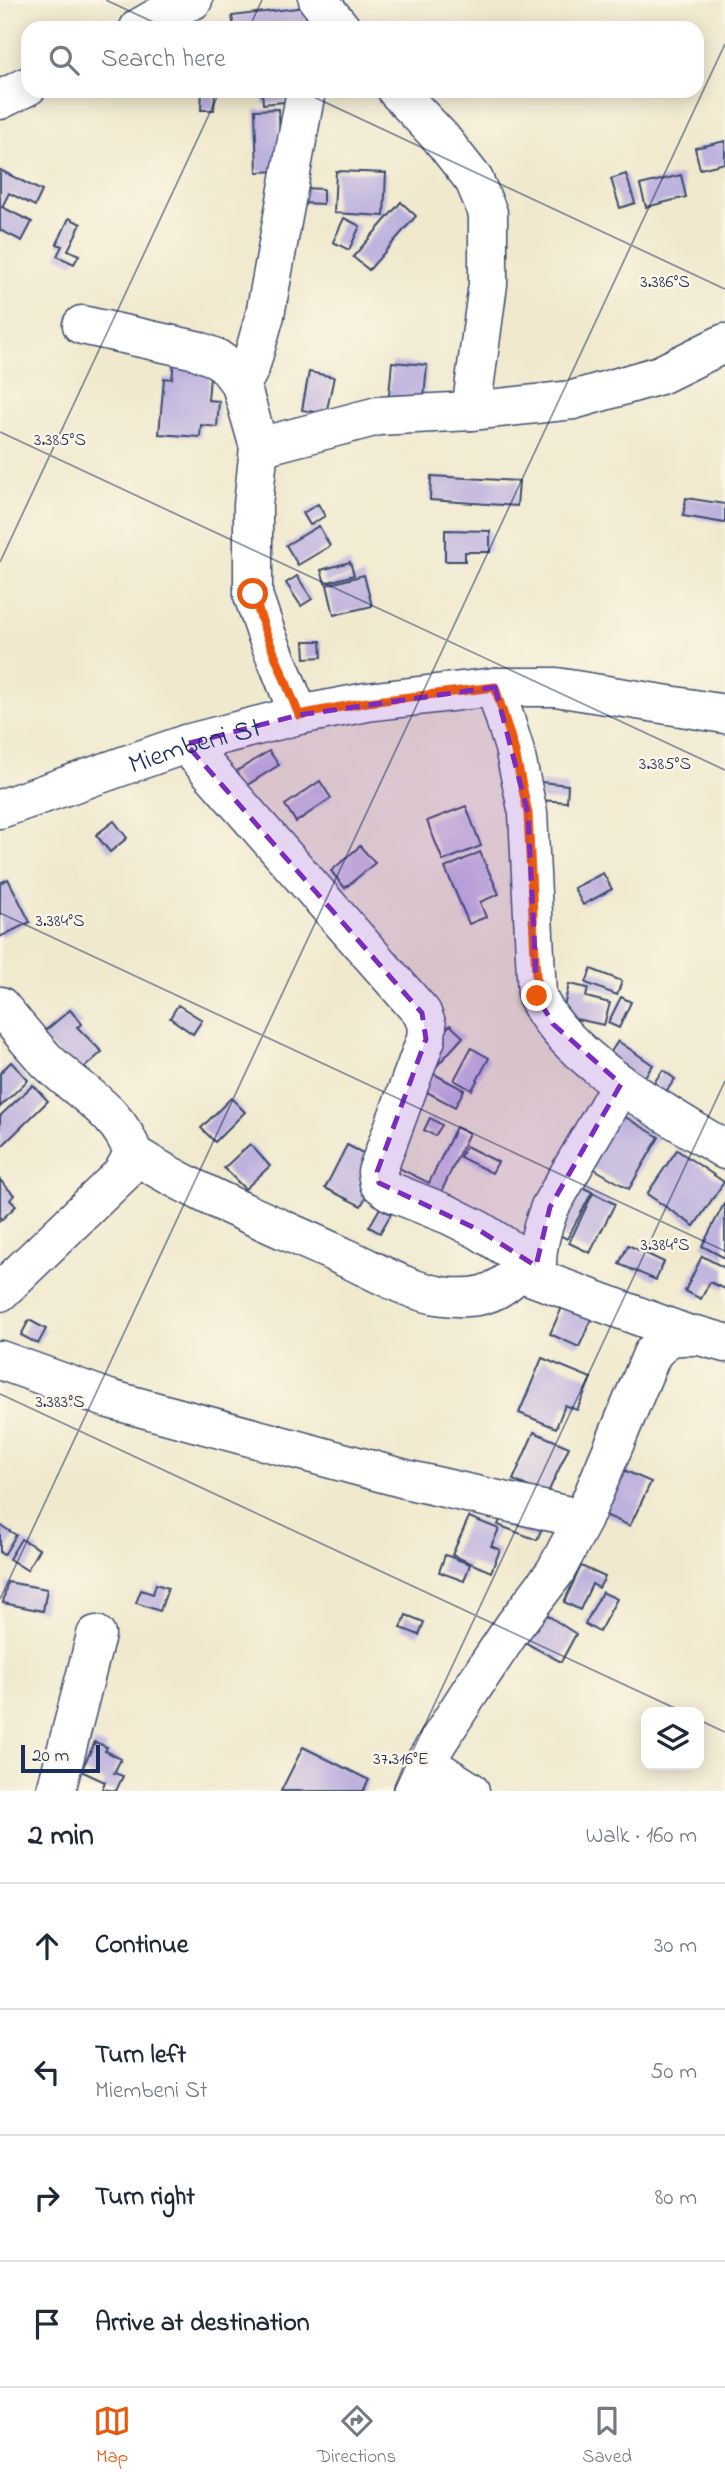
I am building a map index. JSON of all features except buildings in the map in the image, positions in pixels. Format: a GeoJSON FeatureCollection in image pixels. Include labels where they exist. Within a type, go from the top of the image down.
{"type":"FeatureCollection","features":[{"type":"Feature","properties":{"kind":"street"},"geometry":{"type":"LineString","coordinates":[[151,21],[183,2]]}},
{"type":"Feature","properties":{"kind":"street"},"geometry":{"type":"LineString","coordinates":[[0,100],[21,90]]}},
{"type":"Feature","properties":{"kind":"street"},"geometry":{"type":"LineString","coordinates":[[241,386],[250,368],[265,315],[305,98]]}},
{"type":"Feature","properties":{"kind":"street"},"geometry":{"type":"LineString","coordinates":[[404,98],[441,138],[474,180],[488,213],[488,284],[471,411]]}},
{"type":"Feature","properties":{"kind":"street"},"geometry":{"type":"LineString","coordinates":[[82,325],[197,350],[226,365],[241,386],[259,447],[253,505],[253,594],[299,715]]}},
{"type":"Feature","properties":{"kind":"street"},"geometry":{"type":"LineString","coordinates":[[259,447],[378,416],[471,411],[573,400],[660,375],[725,343]]}},
{"type":"Feature","properties":{"kind":"street"},"geometry":{"type":"LineString","coordinates":[[495,687],[514,748],[528,813],[537,996],[543,1010],[561,1032],[621,1084],[725,1150]]}},
{"type":"Feature","properties":{"kind":"street","name":"Miembeni St"},"geometry":{"type":"LineString","coordinates":[[0,808],[186,744],[299,715],[367,702],[495,687],[556,687],[725,714]]}},
{"type":"Feature","properties":{"kind":"street"},"geometry":{"type":"LineString","coordinates":[[186,744],[422,1013],[427,1026],[426,1039],[377,1172],[380,1183],[396,1195],[449,1215],[479,1230],[537,1272],[708,1339]]}},
{"type":"Feature","properties":{"kind":"street"},"geometry":{"type":"LineString","coordinates":[[0,1006],[47,1060],[116,1121],[129,1138],[133,1154],[122,1174],[0,1292]]}},
{"type":"Feature","properties":{"kind":"street"},"geometry":{"type":"LineString","coordinates":[[537,1272],[541,1229],[550,1207],[621,1084]]}},
{"type":"Feature","properties":{"kind":"street"},"geometry":{"type":"LineString","coordinates":[[133,1154],[175,1180],[423,1292],[467,1297],[491,1293],[503,1287],[516,1274],[537,1272]]}},
{"type":"Feature","properties":{"kind":"street"},"geometry":{"type":"LineString","coordinates":[[470,1791],[419,1777],[507,1636],[555,1572],[583,1519],[652,1354],[668,1338],[708,1339]]}},
{"type":"Feature","properties":{"kind":"street"},"geometry":{"type":"LineString","coordinates":[[0,1360],[122,1402],[409,1480],[583,1519]]}},
{"type":"Feature","properties":{"kind":"street"},"geometry":{"type":"LineString","coordinates":[[56,1791],[96,1635]]}},
{"type":"Feature","properties":{"kind":"highlighted area"},"geometry":{"type":"Polygon","coordinates":[[[495,687],[528,813],[537,996],[553,1024],[621,1084],[550,1207],[536,1266],[479,1230],[379,1183],[377,1172],[426,1039],[422,1013],[186,744],[299,715],[495,687]]]}},
{"type":"Feature","properties":{"kind":"route"},"geometry":{"type":"LineString","coordinates":[[253,594],[299,715],[367,702],[495,687],[514,748],[528,813],[537,996]]}}]}
